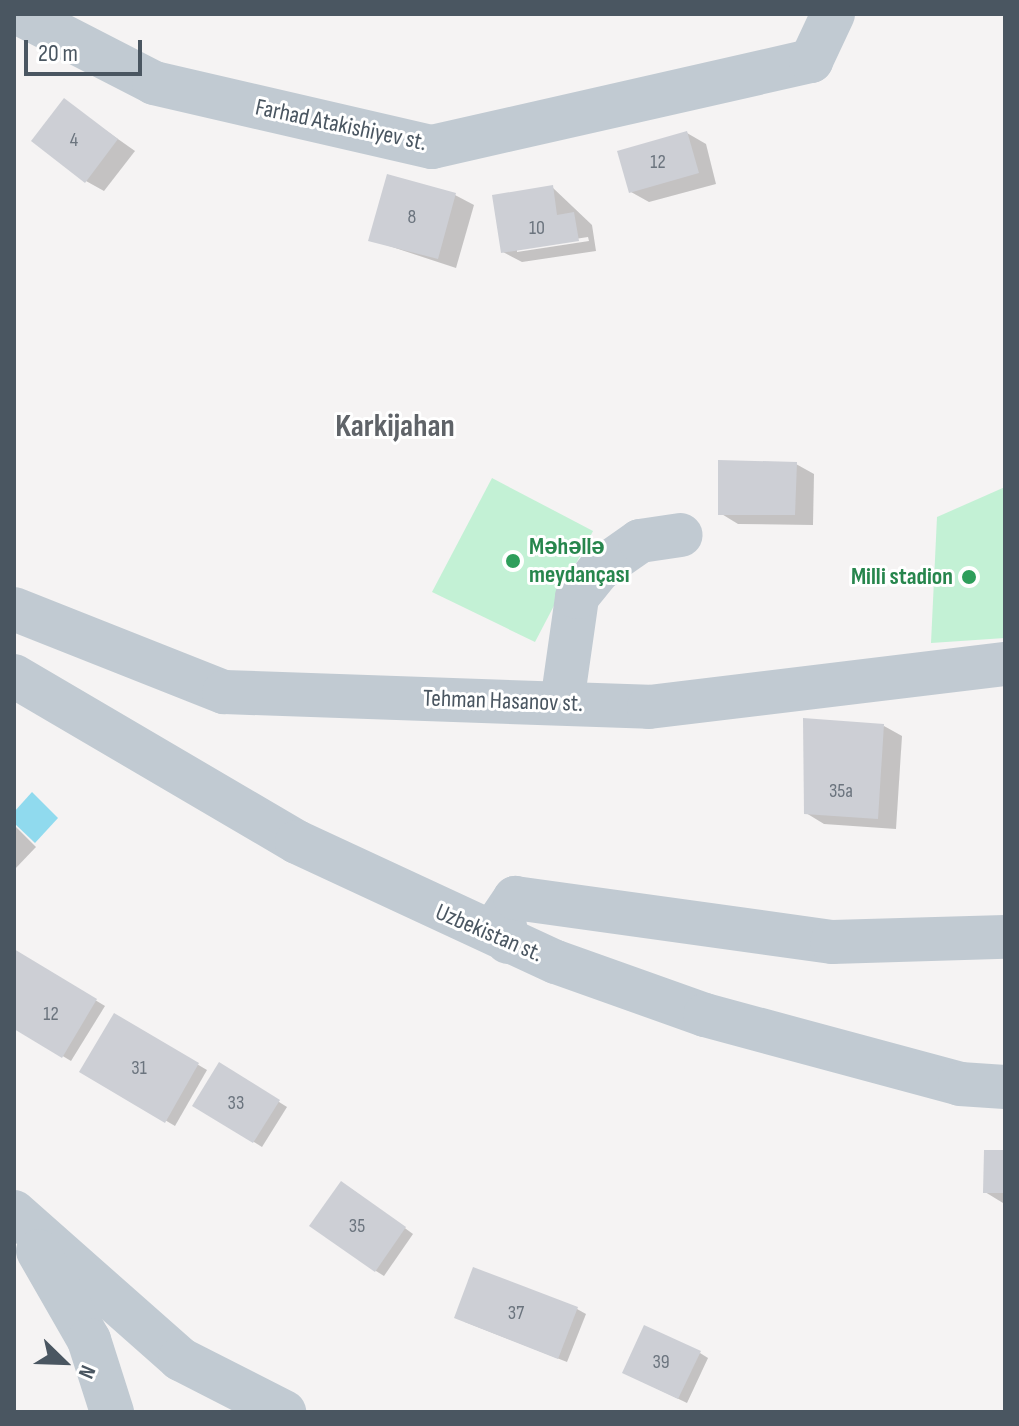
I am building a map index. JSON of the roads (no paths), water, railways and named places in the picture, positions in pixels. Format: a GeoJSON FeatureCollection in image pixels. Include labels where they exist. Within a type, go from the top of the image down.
{"type":"FeatureCollection","features":[{"type":"Feature","properties":{"kind":"street","name":"Farhad Atakishiyev st."},"geometry":{"type":"LineString","coordinates":[[20,14],[154,83],[432,147],[811,61],[833,14]]}},
{"type":"Feature","properties":{"kind":"street"},"geometry":{"type":"LineString","coordinates":[[562,703],[577,597],[600,569],[640,541],[681,535]]}},
{"type":"Feature","properties":{"kind":"street","name":"Tehman Hasanov st."},"geometry":{"type":"LineString","coordinates":[[14,609],[224,692],[649,707],[1005,664]]}},
{"type":"Feature","properties":{"kind":"street","name":"Uzbekistan st."},"geometry":{"type":"LineString","coordinates":[[14,676],[297,842],[508,942],[705,1015],[960,1084],[1005,1087]]}},
{"type":"Feature","properties":{"kind":"street"},"geometry":{"type":"LineString","coordinates":[[508,942],[503,916],[515,898],[832,942],[1005,937]]}},
{"type":"Feature","properties":{"kind":"street"},"geometry":{"type":"LineString","coordinates":[[19,1218],[89,1340],[112,1412]]}},
{"type":"Feature","properties":{"kind":"street"},"geometry":{"type":"LineString","coordinates":[[19,1218],[180,1359],[284,1412]]}},
{"type":"Feature","properties":{"kind":"water"},"geometry":{"type":"Polygon","coordinates":[[[32,792],[58,818],[35,843],[14,823],[14,812],[32,792]]]}},
{"type":"Feature","properties":{"kind":"place","name":"Məhəllə meydançası"},"geometry":{"type":"Point","coordinates":[513,561]}},
{"type":"Feature","properties":{"kind":"place","name":"Milli stadion"},"geometry":{"type":"Point","coordinates":[969,577]}},
{"type":"Feature","properties":{"kind":"district","name":"Karkijahan"},"geometry":{"type":"Point","coordinates":[395,427]}}]}
